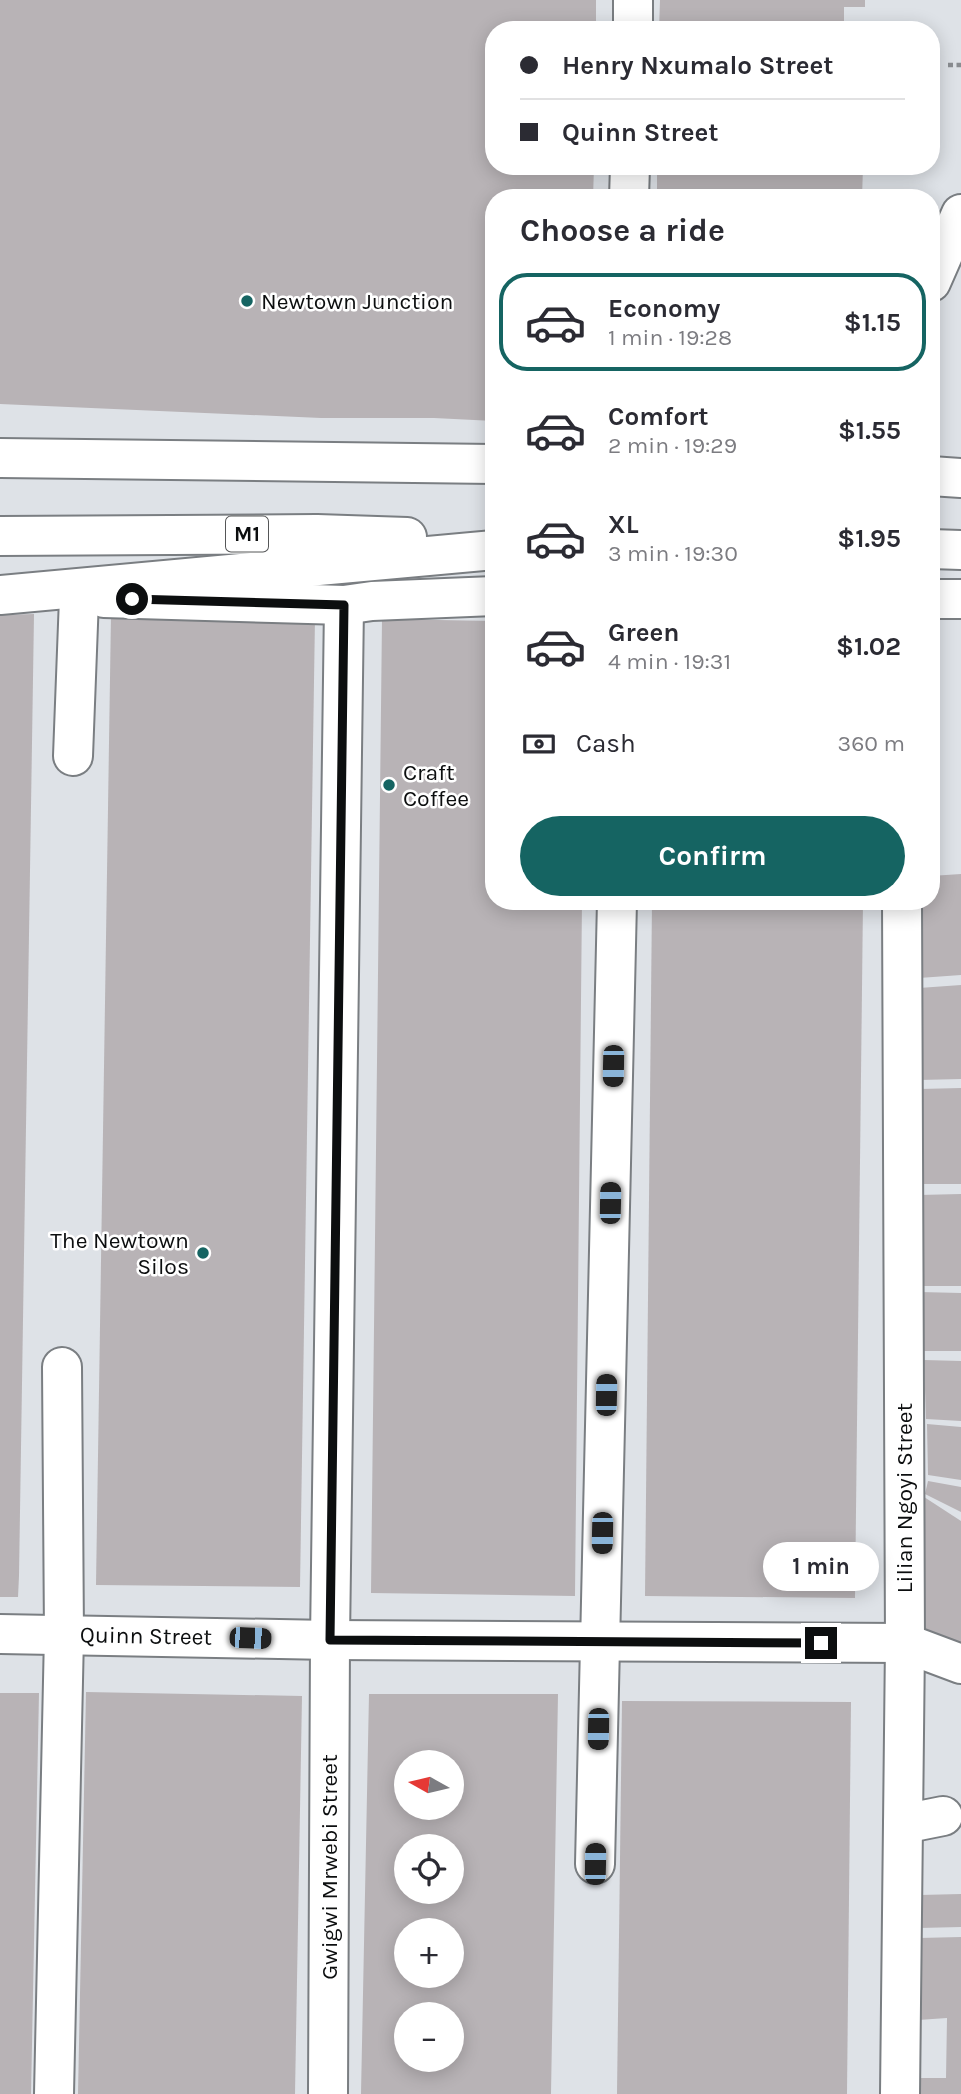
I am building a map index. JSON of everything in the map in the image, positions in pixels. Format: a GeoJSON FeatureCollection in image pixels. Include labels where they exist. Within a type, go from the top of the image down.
{"type":"FeatureCollection","features":[{"type":"Feature","properties":{"kind":"main road"},"geometry":{"type":"LineString","coordinates":[[633,0],[633,21]]}},
{"type":"Feature","properties":{"kind":"main road"},"geometry":{"type":"LineString","coordinates":[[940,262],[961,214]]}},
{"type":"Feature","properties":{"kind":"main road"},"geometry":{"type":"LineString","coordinates":[[0,458],[485,464]]}},
{"type":"Feature","properties":{"kind":"main road"},"geometry":{"type":"LineString","coordinates":[[940,477],[961,478]]}},
{"type":"Feature","properties":{"kind":"main road","name":"M1"},"geometry":{"type":"LineString","coordinates":[[0,536],[317,534],[485,540]]}},
{"type":"Feature","properties":{"kind":"main road"},"geometry":{"type":"LineString","coordinates":[[940,549],[961,550]]}},
{"type":"Feature","properties":{"kind":"main road"},"geometry":{"type":"LineString","coordinates":[[0,596],[485,551]]}},
{"type":"Feature","properties":{"kind":"main road"},"geometry":{"type":"LineString","coordinates":[[0,596],[344,605],[372,601],[485,596]]}},
{"type":"Feature","properties":{"kind":"main road"},"geometry":{"type":"LineString","coordinates":[[73,756],[79,598]]}},
{"type":"Feature","properties":{"kind":"main road"},"geometry":{"type":"LineString","coordinates":[[940,599],[961,599]]}},
{"type":"Feature","properties":{"kind":"main road","name":"Gwigwi Mrwebi Street"},"geometry":{"type":"LineString","coordinates":[[328,2094],[330,1640],[344,605]]}},
{"type":"Feature","properties":{"kind":"main road"},"geometry":{"type":"LineString","coordinates":[[595,1864],[617,910]]}},
{"type":"Feature","properties":{"kind":"main road","name":"Lilian Ngoyi Street"},"geometry":{"type":"LineString","coordinates":[[900,2094],[905,1643],[902,910]]}},
{"type":"Feature","properties":{"kind":"main road"},"geometry":{"type":"LineString","coordinates":[[54,2094],[64,1635],[62,1367]]}},
{"type":"Feature","properties":{"kind":"main road","name":"Quinn Street"},"geometry":{"type":"LineString","coordinates":[[0,1634],[600,1643],[905,1643],[961,1664]]}},
{"type":"Feature","properties":{"kind":"main road"},"geometry":{"type":"LineString","coordinates":[[903,1824],[943,1816]]}},
{"type":"Feature","properties":{"kind":"path"},"geometry":{"type":"LineString","coordinates":[[948,65],[961,65]]}},
{"type":"Feature","properties":{"kind":"building","name":"Newtown Junction"},"geometry":{"type":"Polygon","coordinates":[[[0,0],[596,0],[596,21],[485,21],[485,175],[594,175],[593,189],[485,189],[485,421],[321,418],[0,404],[0,0]]]}},
{"type":"Feature","properties":{"kind":"building"},"geometry":{"type":"Polygon","coordinates":[[[660,0],[865,0],[865,7],[844,7],[844,21],[659,21],[660,0]]]}},
{"type":"Feature","properties":{"kind":"building"},"geometry":{"type":"Polygon","coordinates":[[[657,175],[863,175],[862,189],[657,189],[657,175]]]}},
{"type":"Feature","properties":{"kind":"building"},"geometry":{"type":"Polygon","coordinates":[[[34,614],[19,1576],[18,1597],[0,1597],[0,615],[34,614]]]}},
{"type":"Feature","properties":{"kind":"building"},"geometry":{"type":"Polygon","coordinates":[[[111,614],[315,617],[300,1587],[96,1585],[111,614]]]}},
{"type":"Feature","properties":{"kind":"building"},"geometry":{"type":"Polygon","coordinates":[[[382,619],[485,621],[485,910],[582,910],[575,1596],[371,1593],[382,619]]]}},
{"type":"Feature","properties":{"kind":"building"},"geometry":{"type":"Polygon","coordinates":[[[961,874],[961,975],[919,978],[916,910],[940,910],[940,875],[961,874]]]}},
{"type":"Feature","properties":{"kind":"building"},"geometry":{"type":"Polygon","coordinates":[[[652,910],[863,910],[855,1598],[645,1596],[652,910]]]}},
{"type":"Feature","properties":{"kind":"building"},"geometry":{"type":"Polygon","coordinates":[[[961,985],[961,1079],[919,1080],[919,988],[961,985]]]}},
{"type":"Feature","properties":{"kind":"building"},"geometry":{"type":"Polygon","coordinates":[[[961,1088],[961,1184],[920,1184],[920,1089],[961,1088]]]}},
{"type":"Feature","properties":{"kind":"building"},"geometry":{"type":"Polygon","coordinates":[[[961,1194],[961,1286],[921,1286],[919,1195],[961,1194]]]}},
{"type":"Feature","properties":{"kind":"building"},"geometry":{"type":"Polygon","coordinates":[[[920,1292],[961,1293],[961,1351],[923,1351],[920,1292]]]}},
{"type":"Feature","properties":{"kind":"building"},"geometry":{"type":"Polygon","coordinates":[[[924,1360],[961,1361],[961,1421],[926,1419],[924,1360]]]}},
{"type":"Feature","properties":{"kind":"building"},"geometry":{"type":"Polygon","coordinates":[[[927,1424],[961,1427],[961,1480],[928,1475],[927,1424]]]}},
{"type":"Feature","properties":{"kind":"building"},"geometry":{"type":"Polygon","coordinates":[[[928,1481],[961,1487],[961,1512],[925,1494],[928,1481]]]}},
{"type":"Feature","properties":{"kind":"building"},"geometry":{"type":"Polygon","coordinates":[[[921,1495],[961,1521],[961,1649],[918,1633],[921,1495]]]}},
{"type":"Feature","properties":{"kind":"building"},"geometry":{"type":"Polygon","coordinates":[[[86,1692],[302,1696],[295,2094],[78,2094],[86,1692]]]}},
{"type":"Feature","properties":{"kind":"building"},"geometry":{"type":"Polygon","coordinates":[[[0,1693],[39,1693],[31,2094],[0,2094],[0,1693]]]}},
{"type":"Feature","properties":{"kind":"building"},"geometry":{"type":"Polygon","coordinates":[[[369,1694],[558,1694],[551,2094],[361,2094],[369,1694]]]}},
{"type":"Feature","properties":{"kind":"building"},"geometry":{"type":"Polygon","coordinates":[[[622,1701],[851,1702],[847,2094],[617,2094],[622,1701]]]}},
{"type":"Feature","properties":{"kind":"building"},"geometry":{"type":"Polygon","coordinates":[[[961,1894],[961,1927],[919,1928],[920,1895],[961,1894]]]}},
{"type":"Feature","properties":{"kind":"building"},"geometry":{"type":"Polygon","coordinates":[[[961,1937],[961,2094],[917,2094],[918,2078],[946,2078],[947,2018],[918,2020],[919,1938],[961,1937]]]}},
{"type":"Feature","properties":{"kind":"place","name":"Newtown Junction"},"geometry":{"type":"Point","coordinates":[247,301]}},
{"type":"Feature","properties":{"kind":"place","name":"Craft Coffee"},"geometry":{"type":"Point","coordinates":[389,785]}},
{"type":"Feature","properties":{"kind":"place","name":"The Newtown Silos"},"geometry":{"type":"Point","coordinates":[203,1253]}},
{"type":"Feature","properties":{"kind":"route"},"geometry":{"type":"LineString","coordinates":[[132,599],[344,605],[330,1640],[821,1643]]}}]}
